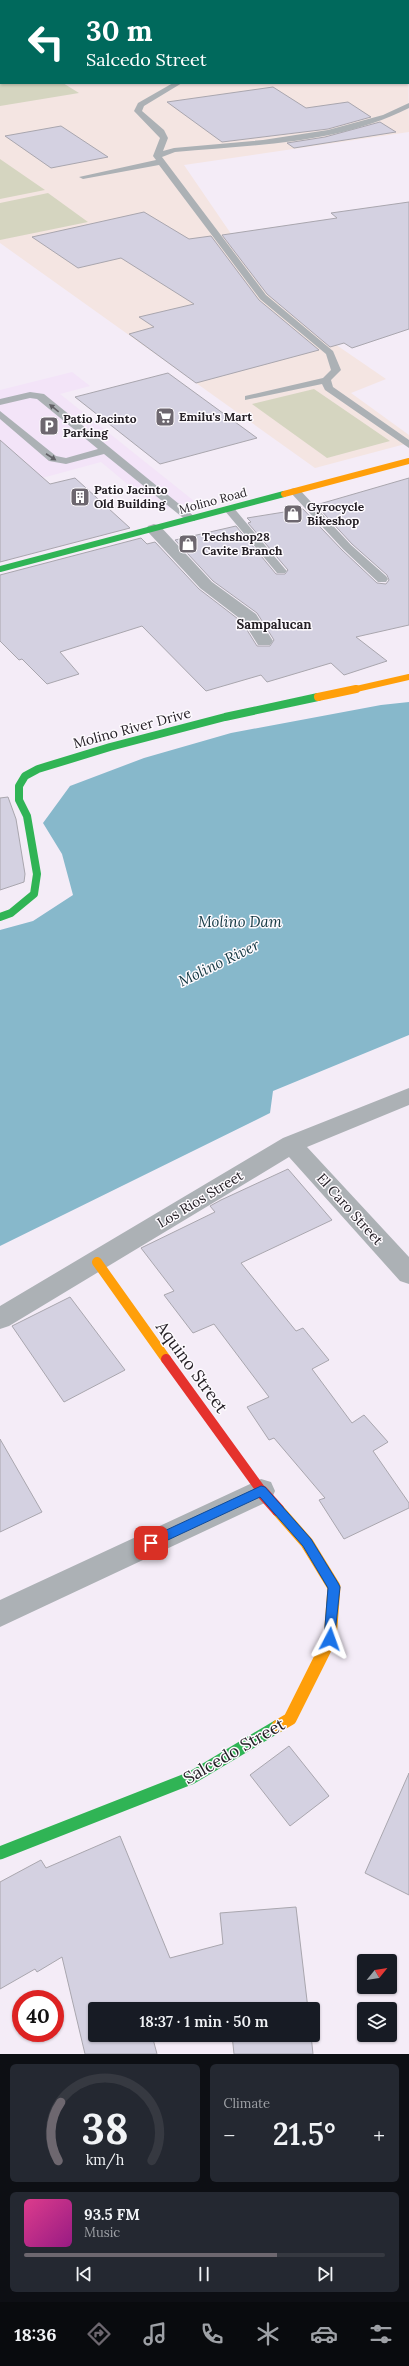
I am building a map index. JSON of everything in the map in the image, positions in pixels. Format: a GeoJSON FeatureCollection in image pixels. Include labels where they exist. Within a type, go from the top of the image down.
{"type":"FeatureCollection","features":[{"type":"Feature","properties":{"kind":"street","name":"Molino Road"},"geometry":{"type":"LineString","coordinates":[[0,569],[409,461]]}},
{"type":"Feature","properties":{"kind":"street"},"geometry":{"type":"LineString","coordinates":[[154,529],[206,585],[250,618],[264,641]]}},
{"type":"Feature","properties":{"kind":"street","name":"Molino River Drive"},"geometry":{"type":"LineString","coordinates":[[0,917],[11,914],[34,894],[37,874],[27,816],[19,800],[19,786],[25,776],[38,769],[110,747],[283,704],[409,677]]}},
{"type":"Feature","properties":{"kind":"street","name":"Los Rios Street"},"geometry":{"type":"LineString","coordinates":[[0,1320],[291,1144],[409,1096]]}},
{"type":"Feature","properties":{"kind":"street","name":"El Caro Street"},"geometry":{"type":"LineString","coordinates":[[291,1144],[409,1274]]}},
{"type":"Feature","properties":{"kind":"street","name":"Aquino Street"},"geometry":{"type":"LineString","coordinates":[[97,1262],[261,1491]]}},
{"type":"Feature","properties":{"kind":"street"},"geometry":{"type":"LineString","coordinates":[[0,1614],[261,1491]]}},
{"type":"Feature","properties":{"kind":"street","name":"Salcedo Street"},"geometry":{"type":"LineString","coordinates":[[0,1853],[191,1778],[290,1719],[330,1639],[334,1587],[307,1542],[261,1491]]}},
{"type":"Feature","properties":{"kind":"lane"},"geometry":{"type":"LineString","coordinates":[[158,159],[164,138],[161,132],[138,111],[141,105],[176,84]]}},
{"type":"Feature","properties":{"kind":"lane"},"geometry":{"type":"LineString","coordinates":[[83,177],[158,159],[174,150],[302,136],[368,124],[386,118],[409,105]]}},
{"type":"Feature","properties":{"kind":"lane"},"geometry":{"type":"LineString","coordinates":[[158,159],[264,297],[330,352],[336,370],[326,380],[249,398]]}},
{"type":"Feature","properties":{"kind":"lane"},"geometry":{"type":"LineString","coordinates":[[326,380],[329,388],[409,445]]}},
{"type":"Feature","properties":{"kind":"lane"},"geometry":{"type":"LineString","coordinates":[[0,402],[30,395],[40,396],[191,519]]}},
{"type":"Feature","properties":{"kind":"lane"},"geometry":{"type":"LineString","coordinates":[[0,414],[53,459],[66,460],[106,450]]}},
{"type":"Feature","properties":{"kind":"lane"},"geometry":{"type":"LineString","coordinates":[[295,491],[347,547],[382,579]]}},
{"type":"Feature","properties":{"kind":"lane"},"geometry":{"type":"LineString","coordinates":[[229,509],[281,571]]}},
{"type":"Feature","properties":{"kind":"shaded area"},"geometry":{"type":"Polygon","coordinates":[[[0,84],[408,84],[409,132],[184,165],[281,307],[386,379],[351,393],[409,435],[409,443],[315,468],[0,243],[0,84]]]}},
{"type":"Feature","properties":{"kind":"shaded area"},"geometry":{"type":"Polygon","coordinates":[[[72,372],[90,386],[60,394],[194,501],[160,511],[101,462],[9,487],[0,479],[0,390],[72,372]]]}},
{"type":"Feature","properties":{"kind":"green space"},"geometry":{"type":"Polygon","coordinates":[[[0,84],[65,84],[79,93],[0,106],[0,84]]]}},
{"type":"Feature","properties":{"kind":"green space"},"geometry":{"type":"Polygon","coordinates":[[[0,159],[45,190],[0,199],[0,159]]]}},
{"type":"Feature","properties":{"kind":"green space"},"geometry":{"type":"Polygon","coordinates":[[[48,193],[88,222],[0,240],[0,203],[48,193]]]}},
{"type":"Feature","properties":{"kind":"green space"},"geometry":{"type":"Polygon","coordinates":[[[314,389],[390,441],[327,458],[252,404],[314,389]]]}},
{"type":"Feature","properties":{"kind":"water","name":"Molino Dam"},"geometry":{"type":"Polygon","coordinates":[[[409,702],[409,1035],[273,1091],[270,1113],[0,1246],[0,930],[33,921],[73,895],[62,854],[43,823],[70,786],[144,758],[231,733],[381,705],[409,702]]]}},
{"type":"Feature","properties":{"kind":"building"},"geometry":{"type":"Polygon","coordinates":[[[273,87],[306,108],[348,102],[371,117],[328,129],[222,142],[167,102],[273,87]]]}},
{"type":"Feature","properties":{"kind":"building"},"geometry":{"type":"Polygon","coordinates":[[[380,122],[396,132],[294,148],[287,143],[325,137],[380,122]]]}},
{"type":"Feature","properties":{"kind":"building"},"geometry":{"type":"Polygon","coordinates":[[[61,126],[108,157],[51,168],[5,136],[61,126]]]}},
{"type":"Feature","properties":{"kind":"building"},"geometry":{"type":"Polygon","coordinates":[[[409,202],[409,329],[352,348],[344,343],[330,347],[267,294],[222,235],[337,218],[331,213],[409,202]]]}},
{"type":"Feature","properties":{"kind":"building"},"geometry":{"type":"Polygon","coordinates":[[[144,212],[189,239],[211,236],[259,300],[319,350],[196,383],[129,334],[154,327],[139,317],[194,304],[121,258],[78,268],[32,237],[144,212]]]}},
{"type":"Feature","properties":{"kind":"building","name":"Emilu's Mart"},"geometry":{"type":"Polygon","coordinates":[[[168,373],[257,438],[160,464],[75,397],[168,373]]]}},
{"type":"Feature","properties":{"kind":"building"},"geometry":{"type":"Polygon","coordinates":[[[0,440],[50,484],[75,478],[130,528],[0,562],[0,440]]]}},
{"type":"Feature","properties":{"kind":"building"},"geometry":{"type":"Polygon","coordinates":[[[409,478],[409,625],[356,637],[387,661],[344,675],[331,663],[267,682],[261,675],[206,691],[142,626],[60,652],[79,674],[47,684],[22,659],[19,660],[0,641],[0,575],[141,538],[147,544],[155,542],[199,589],[242,622],[257,646],[270,646],[274,640],[257,613],[213,581],[175,540],[236,526],[276,574],[285,574],[288,570],[248,523],[251,522],[247,518],[303,509],[342,550],[377,583],[386,584],[389,580],[387,575],[352,544],[316,505],[409,478]]]}},
{"type":"Feature","properties":{"kind":"building"},"geometry":{"type":"Polygon","coordinates":[[[8,797],[16,819],[25,874],[24,882],[0,890],[0,798],[8,797]]]}},
{"type":"Feature","properties":{"kind":"building"},"geometry":{"type":"Polygon","coordinates":[[[288,1169],[332,1220],[241,1263],[296,1331],[303,1328],[329,1360],[312,1369],[352,1423],[364,1415],[388,1442],[373,1451],[409,1503],[409,1508],[344,1539],[319,1500],[325,1498],[274,1438],[269,1440],[247,1407],[269,1397],[214,1324],[193,1333],[164,1295],[174,1291],[141,1248],[215,1212],[210,1206],[221,1200],[288,1169]]]}},
{"type":"Feature","properties":{"kind":"building"},"geometry":{"type":"Polygon","coordinates":[[[70,1297],[125,1370],[64,1402],[12,1326],[70,1297]]]}},
{"type":"Feature","properties":{"kind":"building"},"geometry":{"type":"Polygon","coordinates":[[[0,1439],[42,1512],[0,1532],[0,1439]]]}},
{"type":"Feature","properties":{"kind":"building"},"geometry":{"type":"Polygon","coordinates":[[[289,1746],[329,1796],[290,1826],[250,1775],[289,1746]]]}},
{"type":"Feature","properties":{"kind":"building"},"geometry":{"type":"Polygon","coordinates":[[[409,1773],[409,1895],[365,1873],[409,1773]]]}},
{"type":"Feature","properties":{"kind":"building"},"geometry":{"type":"Polygon","coordinates":[[[120,1836],[170,1958],[223,1944],[220,1913],[296,1907],[307,2002],[88,2002],[88,2042],[154,2042],[157,2054],[85,2054],[62,1957],[37,1972],[35,1969],[0,1989],[0,1882],[41,1860],[46,1868],[120,1836]]]}},
{"type":"Feature","properties":{"kind":"building"},"geometry":{"type":"Polygon","coordinates":[[[233,2042],[312,2042],[313,2054],[234,2054],[233,2042]]]}},
{"type":"Feature","properties":{"kind":"traffic: fast"},"geometry":{"type":"LineString","coordinates":[[0,569],[284,494]]}},
{"type":"Feature","properties":{"kind":"traffic: fast"},"geometry":{"type":"LineString","coordinates":[[0,917],[11,913],[34,894],[37,874],[27,816],[19,800],[19,786],[25,776],[38,769],[110,747],[225,717],[318,697]]}},
{"type":"Feature","properties":{"kind":"traffic: fast"},"geometry":{"type":"LineString","coordinates":[[0,1853],[191,1778],[278,1726]]}},
{"type":"Feature","properties":{"kind":"traffic: slow"},"geometry":{"type":"LineString","coordinates":[[284,494],[409,461]]}},
{"type":"Feature","properties":{"kind":"traffic: slow"},"geometry":{"type":"LineString","coordinates":[[318,697],[409,677]]}},
{"type":"Feature","properties":{"kind":"traffic: slow"},"geometry":{"type":"LineString","coordinates":[[97,1262],[166,1359]]}},
{"type":"Feature","properties":{"kind":"traffic: slow"},"geometry":{"type":"LineString","coordinates":[[278,1510],[307,1543],[334,1587],[330,1639],[290,1719],[278,1726]]}},
{"type":"Feature","properties":{"kind":"traffic: jam"},"geometry":{"type":"LineString","coordinates":[[166,1359],[261,1491],[278,1510]]}},
{"type":"Feature","properties":{"kind":"place","name":"Emilu's Mart"},"geometry":{"type":"Point","coordinates":[165,417]}},
{"type":"Feature","properties":{"kind":"place","name":"Patio Jacinto Parking"},"geometry":{"type":"Point","coordinates":[49,426]}},
{"type":"Feature","properties":{"kind":"place","name":"Patio Jacinto Old Building"},"geometry":{"type":"Point","coordinates":[80,497]}},
{"type":"Feature","properties":{"kind":"place","name":"Gyrocycle Bikeshop"},"geometry":{"type":"Point","coordinates":[293,514]}},
{"type":"Feature","properties":{"kind":"place","name":"Techshop28 Cavite Branch"},"geometry":{"type":"Point","coordinates":[188,544]}},
{"type":"Feature","properties":{"kind":"district","name":"Sampalucan"},"geometry":{"type":"Point","coordinates":[274,624]}},
{"type":"Feature","properties":{"kind":"route"},"geometry":{"type":"LineString","coordinates":[[151,1543],[261,1491],[307,1542],[334,1587],[330,1639]]}},
{"type":"Feature","properties":{"kind":"water label","name":"Molino River"},"geometry":{"type":"Point","coordinates":[219,963]}}]}
